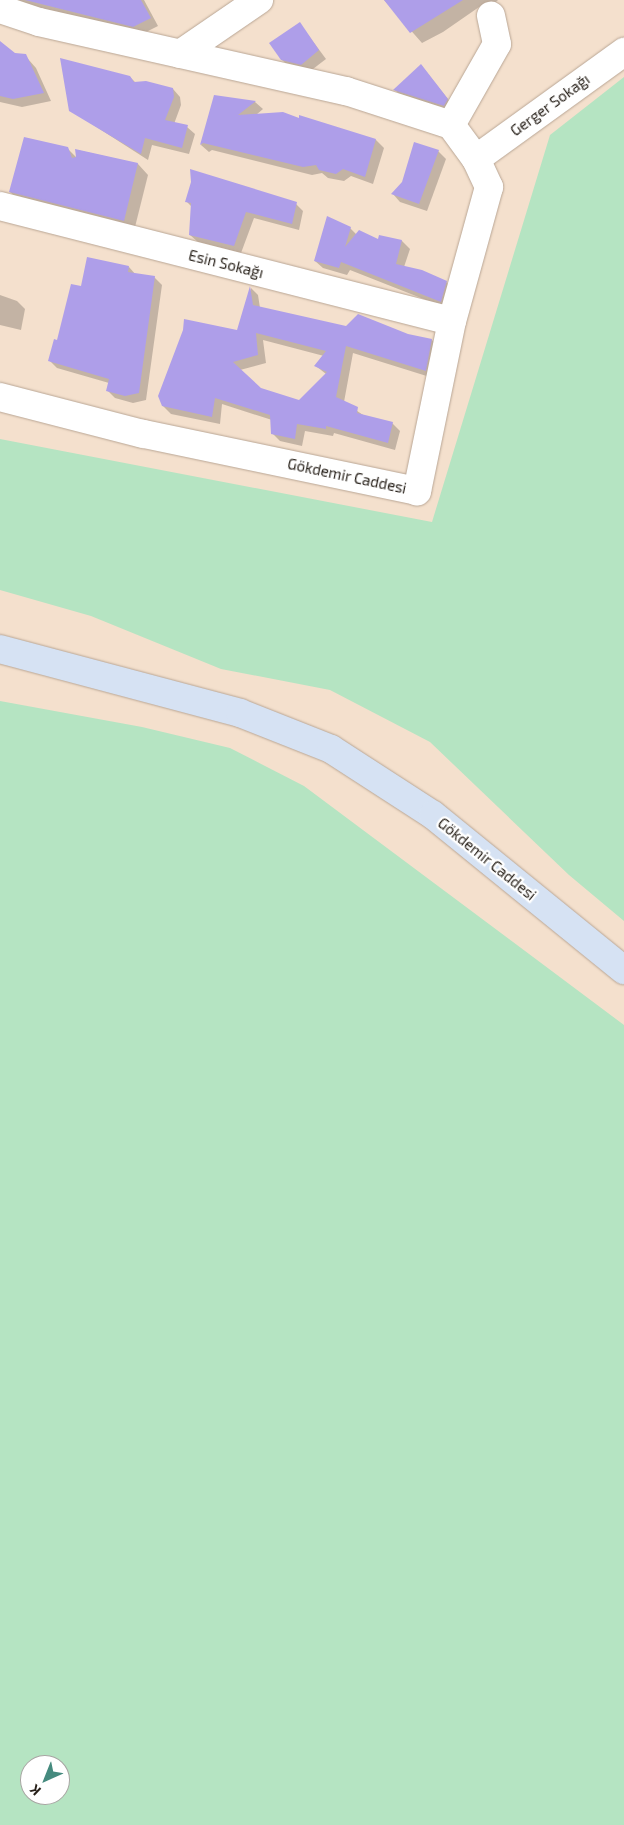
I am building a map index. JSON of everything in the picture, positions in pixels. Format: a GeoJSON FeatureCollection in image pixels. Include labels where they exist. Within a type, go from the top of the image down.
{"type":"FeatureCollection","features":[{"type":"Feature","properties":{"kind":"main road","name":"Gökdemir Caddesi"},"geometry":{"type":"LineString","coordinates":[[0,648],[240,714],[332,749],[433,815],[624,970]]}},
{"type":"Feature","properties":{"kind":"street"},"geometry":{"type":"LineString","coordinates":[[180,54],[259,0]]}},
{"type":"Feature","properties":{"kind":"street"},"geometry":{"type":"LineString","coordinates":[[0,9],[39,22],[346,91],[451,126],[497,44],[491,16]]}},
{"type":"Feature","properties":{"kind":"street","name":"Gerger Sokağı"},"geometry":{"type":"LineString","coordinates":[[476,158],[624,52]]}},
{"type":"Feature","properties":{"kind":"street","name":"Gökdemir Caddesi"},"geometry":{"type":"LineString","coordinates":[[0,397],[143,434],[417,491],[452,322],[489,186],[476,158],[451,126]]}},
{"type":"Feature","properties":{"kind":"street","name":"Esin Sokağı"},"geometry":{"type":"LineString","coordinates":[[0,206],[452,322]]}},
{"type":"Feature","properties":{"kind":"green space"},"geometry":{"type":"Polygon","coordinates":[[[624,77],[624,921],[569,875],[430,742],[330,690],[221,669],[91,616],[0,590],[0,439],[432,522],[550,135],[624,77]]]}},
{"type":"Feature","properties":{"kind":"green space"},"geometry":{"type":"Polygon","coordinates":[[[0,701],[142,727],[230,748],[304,786],[624,1025],[624,1825],[0,1825],[0,701]]]}},
{"type":"Feature","properties":{"kind":"building"},"geometry":{"type":"Polygon","coordinates":[[[25,0],[141,0],[151,18],[133,27],[25,0]]]}},
{"type":"Feature","properties":{"kind":"building"},"geometry":{"type":"Polygon","coordinates":[[[384,0],[463,0],[410,33],[384,0]]]}},
{"type":"Feature","properties":{"kind":"building"},"geometry":{"type":"Polygon","coordinates":[[[300,22],[319,50],[301,65],[281,60],[269,43],[300,22]]]}},
{"type":"Feature","properties":{"kind":"building"},"geometry":{"type":"Polygon","coordinates":[[[0,41],[15,53],[26,54],[44,93],[13,99],[0,96],[0,41]]]}},
{"type":"Feature","properties":{"kind":"building"},"geometry":{"type":"Polygon","coordinates":[[[60,58],[130,76],[134,82],[146,81],[173,88],[174,97],[165,120],[188,125],[182,148],[145,138],[141,154],[69,111],[60,58]]]}},
{"type":"Feature","properties":{"kind":"building"},"geometry":{"type":"Polygon","coordinates":[[[421,64],[448,99],[444,106],[393,90],[421,64]]]}},
{"type":"Feature","properties":{"kind":"building"},"geometry":{"type":"Polygon","coordinates":[[[214,95],[256,101],[238,115],[283,112],[299,118],[299,115],[376,139],[365,177],[343,169],[336,174],[319,170],[316,165],[303,167],[203,143],[200,145],[214,95]]]}},
{"type":"Feature","properties":{"kind":"building"},"geometry":{"type":"Polygon","coordinates":[[[24,137],[68,147],[72,158],[76,157],[75,149],[138,163],[124,221],[9,192],[24,137]]]}},
{"type":"Feature","properties":{"kind":"building"},"geometry":{"type":"Polygon","coordinates":[[[414,142],[439,150],[419,204],[391,194],[402,182],[414,142]]]}},
{"type":"Feature","properties":{"kind":"building"},"geometry":{"type":"Polygon","coordinates":[[[190,169],[297,202],[292,224],[246,212],[234,246],[189,235],[191,203],[185,202],[191,182],[190,169]]]}},
{"type":"Feature","properties":{"kind":"building"},"geometry":{"type":"Polygon","coordinates":[[[327,216],[351,227],[345,247],[359,230],[378,239],[379,235],[402,240],[396,264],[422,270],[447,281],[441,302],[341,262],[339,268],[314,261],[327,216]]]}},
{"type":"Feature","properties":{"kind":"building"},"geometry":{"type":"Polygon","coordinates":[[[87,257],[129,266],[128,272],[155,276],[139,393],[125,396],[106,391],[109,379],[48,361],[54,339],[57,340],[71,284],[81,286],[87,257]]]}},
{"type":"Feature","properties":{"kind":"building"},"geometry":{"type":"Polygon","coordinates":[[[250,286],[253,305],[346,326],[358,314],[408,334],[432,339],[426,371],[346,346],[336,397],[358,407],[357,413],[393,422],[388,443],[326,426],[326,429],[297,424],[295,439],[271,434],[270,415],[215,398],[212,417],[162,406],[158,396],[183,330],[184,319],[237,330],[250,286]],[[256,333],[258,355],[233,362],[261,388],[299,400],[327,372],[314,366],[326,351],[256,333]]]}}]}
